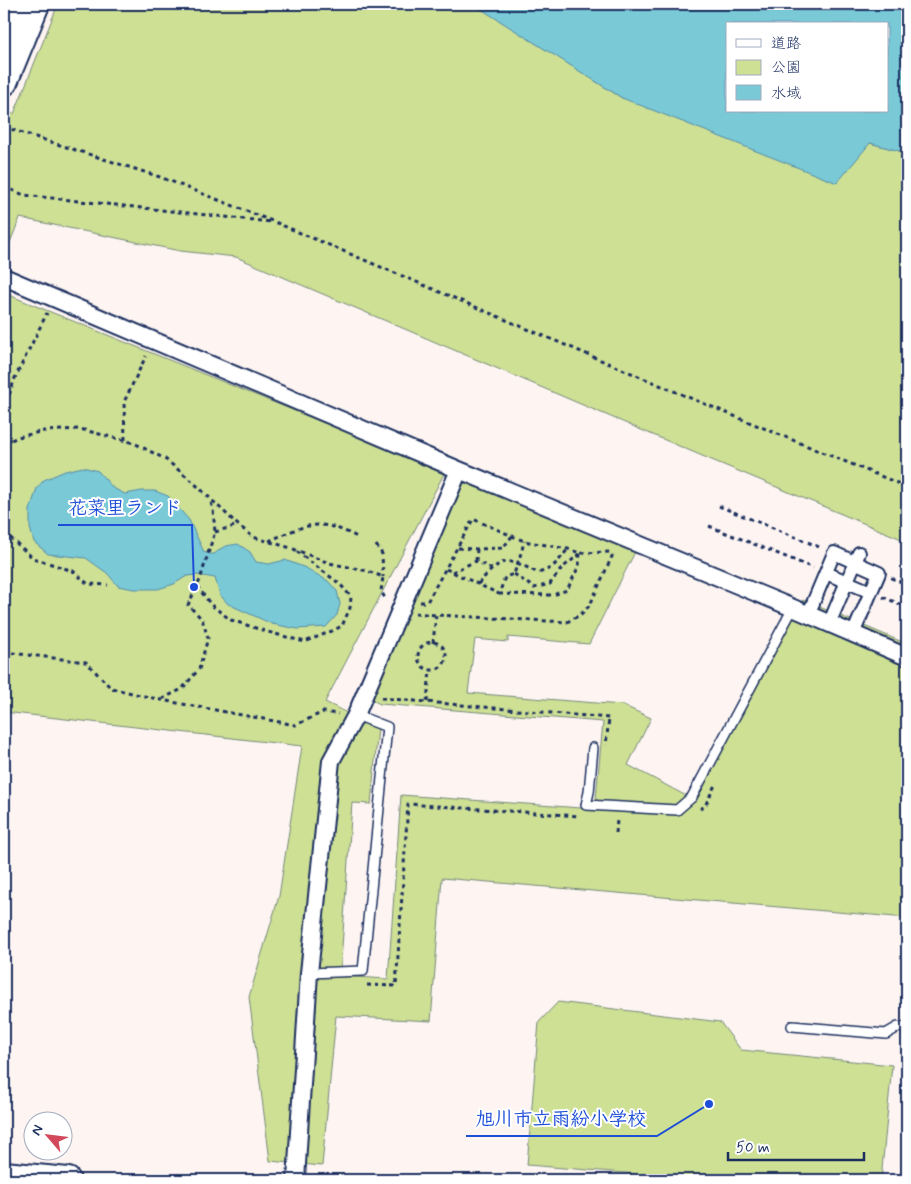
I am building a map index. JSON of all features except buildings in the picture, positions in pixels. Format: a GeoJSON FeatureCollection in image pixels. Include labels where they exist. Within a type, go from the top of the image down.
{"type":"FeatureCollection","features":[{"type":"Feature","properties":{"kind":"main road"},"geometry":{"type":"LineString","coordinates":[[4,22],[11,4]]}},
{"type":"Feature","properties":{"kind":"main road"},"geometry":{"type":"LineString","coordinates":[[4,82],[36,4]]}},
{"type":"Feature","properties":{"kind":"main road"},"geometry":{"type":"LineString","coordinates":[[4,1174],[68,1180]]}},
{"type":"Feature","properties":{"kind":"street"},"geometry":{"type":"LineString","coordinates":[[4,277],[907,657]]}},
{"type":"Feature","properties":{"kind":"street"},"geometry":{"type":"LineString","coordinates":[[296,1180],[309,973],[331,761],[360,717],[403,605],[459,470]]}},
{"type":"Feature","properties":{"kind":"street"},"geometry":{"type":"LineString","coordinates":[[808,615],[834,553],[858,558],[879,572],[853,634]]}},
{"type":"Feature","properties":{"kind":"street"},"geometry":{"type":"LineString","coordinates":[[830,624],[858,558]]}},
{"type":"Feature","properties":{"kind":"street"},"geometry":{"type":"LineString","coordinates":[[826,573],[871,592]]}},
{"type":"Feature","properties":{"kind":"lane"},"geometry":{"type":"LineString","coordinates":[[593,748],[586,805],[677,810],[692,797],[793,608]]}},
{"type":"Feature","properties":{"kind":"lane"},"geometry":{"type":"LineString","coordinates":[[309,973],[363,971],[387,726],[360,717]]}},
{"type":"Feature","properties":{"kind":"lane"},"geometry":{"type":"LineString","coordinates":[[792,1026],[886,1034],[898,1027],[907,1028]]}},
{"type":"Feature","properties":{"kind":"path"},"geometry":{"type":"LineString","coordinates":[[4,128],[160,176],[277,222],[907,487]]}},
{"type":"Feature","properties":{"kind":"path"},"geometry":{"type":"LineString","coordinates":[[4,187],[24,195],[277,222]]}},
{"type":"Feature","properties":{"kind":"path"},"geometry":{"type":"LineString","coordinates":[[4,410],[15,378],[54,299]]}},
{"type":"Feature","properties":{"kind":"path"},"geometry":{"type":"LineString","coordinates":[[125,440],[124,402],[153,340]]}},
{"type":"Feature","properties":{"kind":"path"},"geometry":{"type":"LineString","coordinates":[[4,442],[44,431],[80,429],[134,443],[165,459],[253,537],[291,548],[329,563],[368,571],[383,577]]}},
{"type":"Feature","properties":{"kind":"path"},"geometry":{"type":"LineString","coordinates":[[4,466],[6,477],[4,490]]}},
{"type":"Feature","properties":{"kind":"path"},"geometry":{"type":"LineString","coordinates":[[161,700],[182,689],[199,669],[208,638],[202,619],[188,605],[200,580],[215,532],[214,509],[208,497]]}},
{"type":"Feature","properties":{"kind":"path"},"geometry":{"type":"LineString","coordinates":[[719,506],[834,553]]}},
{"type":"Feature","properties":{"kind":"path"},"geometry":{"type":"LineString","coordinates":[[376,545],[382,554],[383,577],[381,591],[389,605],[427,602],[473,519],[524,541],[580,553],[614,552]]}},
{"type":"Feature","properties":{"kind":"path"},"geometry":{"type":"LineString","coordinates":[[215,532],[238,525]]}},
{"type":"Feature","properties":{"kind":"path"},"geometry":{"type":"LineString","coordinates":[[268,541],[300,528],[321,525],[338,528],[359,538]]}},
{"type":"Feature","properties":{"kind":"path"},"geometry":{"type":"LineString","coordinates":[[709,526],[826,573]]}},
{"type":"Feature","properties":{"kind":"path"},"geometry":{"type":"LineString","coordinates":[[4,532],[33,558],[73,571],[88,584],[108,585]]}},
{"type":"Feature","properties":{"kind":"path"},"geometry":{"type":"LineString","coordinates":[[458,548],[503,548],[512,536]]}},
{"type":"Feature","properties":{"kind":"path"},"geometry":{"type":"LineString","coordinates":[[403,605],[412,613],[436,616],[567,622],[580,615],[590,605],[621,537]]}},
{"type":"Feature","properties":{"kind":"path"},"geometry":{"type":"LineString","coordinates":[[514,574],[524,541]]}},
{"type":"Feature","properties":{"kind":"path"},"geometry":{"type":"LineString","coordinates":[[197,586],[211,604],[231,620],[305,642],[332,632],[342,626],[350,608],[351,597],[340,584],[291,548]]}},
{"type":"Feature","properties":{"kind":"path"},"geometry":{"type":"LineString","coordinates":[[476,561],[477,549]]}},
{"type":"Feature","properties":{"kind":"path"},"geometry":{"type":"LineString","coordinates":[[478,584],[492,569],[504,561],[518,562],[538,573],[548,571],[568,549]]}},
{"type":"Feature","properties":{"kind":"path"},"geometry":{"type":"LineString","coordinates":[[446,569],[499,594],[553,596],[567,590],[579,566],[580,553]]}},
{"type":"Feature","properties":{"kind":"path"},"geometry":{"type":"LineString","coordinates":[[514,574],[534,588],[550,584],[562,568],[580,553]]}},
{"type":"Feature","properties":{"kind":"path"},"geometry":{"type":"LineString","coordinates":[[476,561],[492,569]]}},
{"type":"Feature","properties":{"kind":"path"},"geometry":{"type":"LineString","coordinates":[[452,572],[476,561]]}},
{"type":"Feature","properties":{"kind":"path"},"geometry":{"type":"LineString","coordinates":[[499,594],[505,577],[514,574]]}},
{"type":"Feature","properties":{"kind":"path"},"geometry":{"type":"LineString","coordinates":[[871,592],[907,607]]}},
{"type":"Feature","properties":{"kind":"path"},"geometry":{"type":"LineString","coordinates":[[433,643],[436,616]]}},
{"type":"Feature","properties":{"kind":"path"},"geometry":{"type":"LineString","coordinates":[[433,643],[441,646],[445,658],[442,666],[430,670],[422,666],[418,658],[418,652],[424,645],[433,643]]}},
{"type":"Feature","properties":{"kind":"path"},"geometry":{"type":"LineString","coordinates":[[4,652],[86,662],[112,688],[161,700],[296,725],[322,712],[360,717],[375,697],[609,718],[606,746]]}},
{"type":"Feature","properties":{"kind":"path"},"geometry":{"type":"LineString","coordinates":[[427,702],[430,670]]}},
{"type":"Feature","properties":{"kind":"path"},"geometry":{"type":"LineString","coordinates":[[697,812],[705,806],[718,780]]}},
{"type":"Feature","properties":{"kind":"path"},"geometry":{"type":"LineString","coordinates":[[359,984],[396,986],[408,804],[587,817]]}},
{"type":"Feature","properties":{"kind":"path"},"geometry":{"type":"LineString","coordinates":[[616,833],[617,819]]}},
{"type":"Feature","properties":{"kind":"green space"},"geometry":{"type":"Polygon","coordinates":[[[58,4],[463,4],[481,8],[622,98],[870,143],[907,153],[907,544],[899,538],[236,257],[180,251],[20,218],[4,257],[4,110],[14,114],[58,4]]]}},
{"type":"Feature","properties":{"kind":"green space"},"geometry":{"type":"Polygon","coordinates":[[[4,293],[445,472],[325,702],[378,728],[371,804],[352,803],[340,976],[388,979],[401,795],[595,809],[603,722],[380,704],[368,698],[459,485],[472,481],[636,550],[589,644],[508,637],[508,642],[475,639],[468,693],[622,705],[651,718],[628,765],[694,800],[803,600],[907,644],[907,918],[442,878],[431,1021],[336,1016],[322,1166],[270,1161],[249,997],[279,896],[302,746],[4,712],[4,293]]]}},
{"type":"Feature","properties":{"kind":"green space"},"geometry":{"type":"Polygon","coordinates":[[[558,1002],[720,1022],[741,1050],[892,1065],[881,1180],[711,1180],[527,1165],[539,1022],[558,1002]]]}},
{"type":"Feature","properties":{"kind":"water"},"geometry":{"type":"Polygon","coordinates":[[[463,4],[907,4],[907,153],[870,143],[837,183],[622,98],[481,9],[463,4]]]}},
{"type":"Feature","properties":{"kind":"water"},"geometry":{"type":"Polygon","coordinates":[[[83,467],[98,471],[113,488],[125,494],[155,491],[168,496],[189,520],[204,552],[214,554],[221,548],[238,544],[250,552],[256,562],[269,564],[285,560],[306,568],[328,581],[337,591],[340,604],[337,615],[326,627],[298,629],[272,624],[228,604],[220,595],[215,578],[197,575],[187,576],[174,584],[158,589],[134,589],[118,586],[107,573],[86,558],[48,554],[34,542],[30,528],[30,510],[37,488],[44,480],[65,471],[83,467]]]}},
{"type":"Feature","properties":{"kind":"place","name":"花菜里ランド"},"geometry":{"type":"Point","coordinates":[194,587]}},
{"type":"Feature","properties":{"kind":"place","name":"旭川市立雨紛小学校"},"geometry":{"type":"Point","coordinates":[709,1104]}}]}
